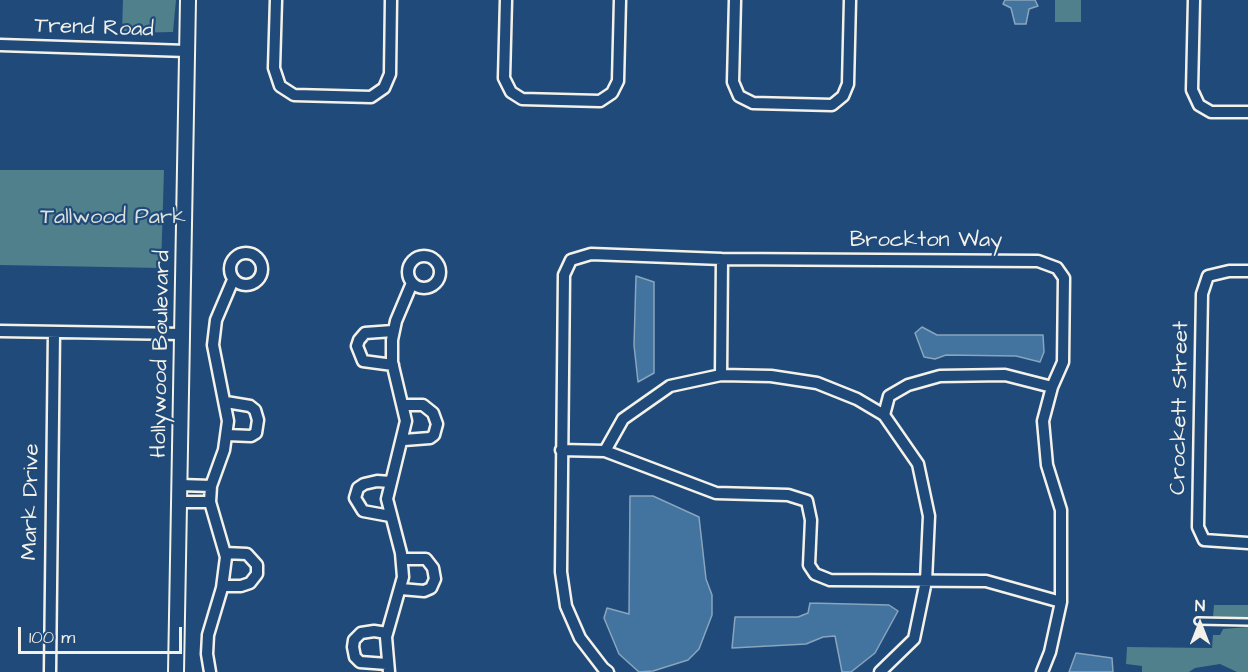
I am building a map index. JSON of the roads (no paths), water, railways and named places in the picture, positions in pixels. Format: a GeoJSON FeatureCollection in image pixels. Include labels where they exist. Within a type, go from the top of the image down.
{"type":"FeatureCollection","features":[{"type":"Feature","properties":{"kind":"street","name":"Hollywood Boulevard"},"geometry":{"type":"LineString","coordinates":[[176,672],[188,0]]}},
{"type":"Feature","properties":{"kind":"street"},"geometry":{"type":"LineString","coordinates":[[276,0],[274,68],[280,86],[294,95],[371,97],[384,88],[390,74],[391,0]]}},
{"type":"Feature","properties":{"kind":"street"},"geometry":{"type":"LineString","coordinates":[[506,0],[504,78],[511,92],[522,99],[600,101],[612,93],[618,81],[620,0]]}},
{"type":"Feature","properties":{"kind":"street"},"geometry":{"type":"LineString","coordinates":[[735,0],[733,82],[739,96],[753,103],[832,105],[843,96],[848,84],[850,0]]}},
{"type":"Feature","properties":{"kind":"street"},"geometry":{"type":"LineString","coordinates":[[1194,0],[1192,90],[1199,105],[1211,112],[1248,112]]}},
{"type":"Feature","properties":{"kind":"street","name":"Trend Road"},"geometry":{"type":"LineString","coordinates":[[0,45],[187,51]]}},
{"type":"Feature","properties":{"kind":"street","name":"Brockton Way"},"geometry":{"type":"LineString","coordinates":[[608,672],[580,638],[566,606],[561,572],[564,275],[571,260],[591,254],[722,259],[1038,261],[1057,268],[1064,278],[1063,362],[1052,387],[1043,421],[1047,465],[1061,510],[1062,602],[1050,652],[1042,672]]}},
{"type":"Feature","properties":{"kind":"street"},"geometry":{"type":"LineString","coordinates":[[721,375],[722,259]]}},
{"type":"Feature","properties":{"kind":"street","name":"Crockett Street"},"geometry":{"type":"LineString","coordinates":[[1248,271],[1229,271],[1208,276],[1202,294],[1198,527],[1204,540],[1248,543]]}},
{"type":"Feature","properties":{"kind":"street"},"geometry":{"type":"LineString","coordinates":[[210,672],[207,635],[223,586],[225,553],[210,502],[211,486],[227,435],[226,402],[213,345],[216,320],[233,280]]}},
{"type":"Feature","properties":{"kind":"street"},"geometry":{"type":"LineString","coordinates":[[387,633],[374,631],[361,633],[354,640],[352,647],[360,663],[388,668],[387,633],[401,589],[402,559],[387,499],[390,482],[404,440],[406,421],[393,365],[393,331],[412,283]]}},
{"type":"Feature","properties":{"kind":"street"},"geometry":{"type":"LineString","coordinates":[[0,331],[183,334]]}},
{"type":"Feature","properties":{"kind":"street"},"geometry":{"type":"LineString","coordinates":[[393,331],[365,333],[357,346],[363,361],[393,365]]}},
{"type":"Feature","properties":{"kind":"street","name":"Mark Drive"},"geometry":{"type":"LineString","coordinates":[[50,672],[54,332]]}},
{"type":"Feature","properties":{"kind":"street"},"geometry":{"type":"LineString","coordinates":[[605,451],[624,419],[670,386],[721,375],[771,376],[817,382],[857,399],[884,415],[918,464],[929,516],[926,581],[914,639],[887,670]]}},
{"type":"Feature","properties":{"kind":"street"},"geometry":{"type":"LineString","coordinates":[[884,415],[889,396],[908,385],[940,376],[1005,375],[1052,387]]}},
{"type":"Feature","properties":{"kind":"street"},"geometry":{"type":"LineString","coordinates":[[226,402],[250,406],[258,414],[256,433],[251,436],[227,435]]}},
{"type":"Feature","properties":{"kind":"street"},"geometry":{"type":"LineString","coordinates":[[404,405],[423,405],[433,413],[437,424],[434,435],[430,438],[418,441],[404,440]]}},
{"type":"Feature","properties":{"kind":"street"},"geometry":{"type":"LineString","coordinates":[[561,450],[605,451],[716,493],[788,495],[807,501],[811,520],[809,565],[815,574],[830,580],[986,581],[1062,602]]}},
{"type":"Feature","properties":{"kind":"street"},"geometry":{"type":"LineString","coordinates":[[390,482],[377,480],[364,484],[358,488],[355,498],[363,511],[390,516]]}},
{"type":"Feature","properties":{"kind":"street"},"geometry":{"type":"LineString","coordinates":[[180,485],[211,486]]}},
{"type":"Feature","properties":{"kind":"street"},"geometry":{"type":"LineString","coordinates":[[180,502],[210,502]]}},
{"type":"Feature","properties":{"kind":"street"},"geometry":{"type":"LineString","coordinates":[[223,586],[242,586],[250,583],[257,574],[257,565],[247,554],[225,553]]}},
{"type":"Feature","properties":{"kind":"street"},"geometry":{"type":"LineString","coordinates":[[401,589],[424,591],[430,588],[435,579],[433,568],[426,559],[402,559]]}},
{"type":"Feature","properties":{"kind":"lane"},"geometry":{"type":"LineString","coordinates":[[1198,621],[1248,622]]}},
{"type":"Feature","properties":{"kind":"water"},"geometry":{"type":"Polygon","coordinates":[[[1005,0],[1035,0],[1038,6],[1029,9],[1026,24],[1015,24],[1011,8],[1003,4],[1005,0]]]}},
{"type":"Feature","properties":{"kind":"water"},"geometry":{"type":"Polygon","coordinates":[[[636,276],[654,282],[654,373],[638,382],[634,345],[636,276]]]}},
{"type":"Feature","properties":{"kind":"water"},"geometry":{"type":"Polygon","coordinates":[[[922,327],[937,335],[1043,335],[1044,352],[1040,362],[1016,356],[946,355],[935,359],[924,357],[915,333],[922,327]]]}},
{"type":"Feature","properties":{"kind":"water"},"geometry":{"type":"Polygon","coordinates":[[[630,496],[653,496],[699,517],[706,579],[712,595],[712,615],[699,649],[688,660],[653,671],[639,672],[619,654],[604,618],[607,608],[629,614],[630,496]]]}},
{"type":"Feature","properties":{"kind":"water"},"geometry":{"type":"Polygon","coordinates":[[[810,603],[889,605],[898,611],[875,653],[851,672],[842,672],[835,636],[823,637],[806,644],[732,648],[735,617],[798,617],[808,613],[810,603]]]}},
{"type":"Feature","properties":{"kind":"water"},"geometry":{"type":"Polygon","coordinates":[[[1076,653],[1112,658],[1113,672],[1069,672],[1076,653]]]}},
{"type":"Feature","properties":{"kind":"park label","name":"Tallwood Park"},"geometry":{"type":"Point","coordinates":[113,218]}}]}
